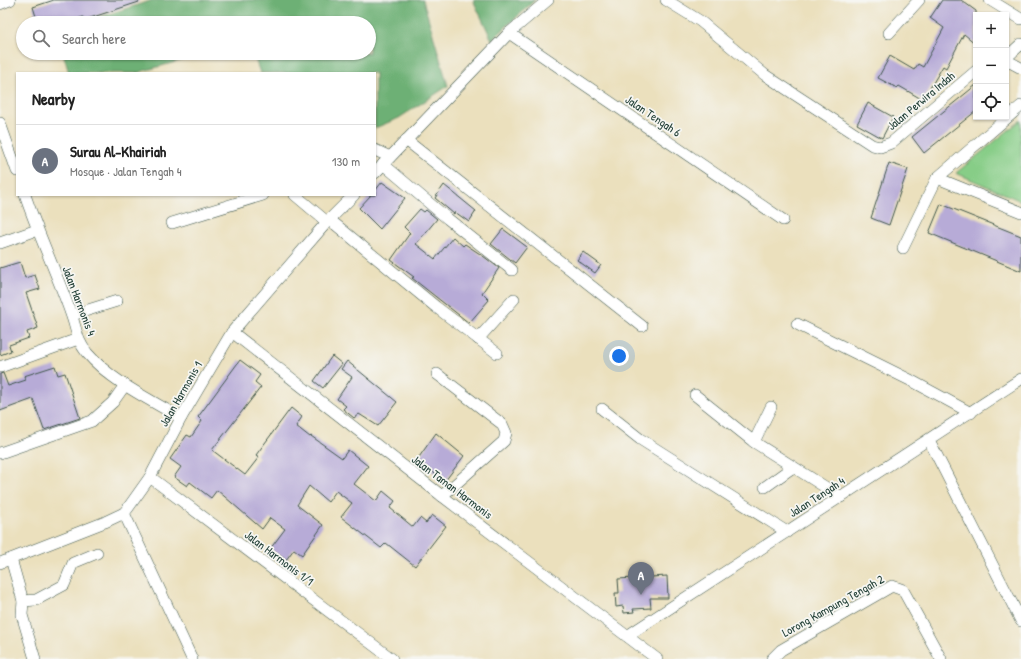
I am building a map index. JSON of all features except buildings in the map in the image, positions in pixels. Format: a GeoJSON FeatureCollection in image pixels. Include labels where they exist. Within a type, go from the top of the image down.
{"type":"FeatureCollection","features":[{"type":"Feature","properties":{"kind":"street"},"geometry":{"type":"LineString","coordinates":[[0,4],[10,0]]}},
{"type":"Feature","properties":{"kind":"street"},"geometry":{"type":"LineString","coordinates":[[376,172],[509,33],[548,0]]}},
{"type":"Feature","properties":{"kind":"street","name":"Jalan Perwira Indah"},"geometry":{"type":"LineString","coordinates":[[666,0],[700,21],[765,75],[872,145],[880,147],[890,143],[973,74]]}},
{"type":"Feature","properties":{"kind":"street"},"geometry":{"type":"LineString","coordinates":[[889,33],[919,0]]}},
{"type":"Feature","properties":{"kind":"street"},"geometry":{"type":"LineString","coordinates":[[990,0],[1021,19]]}},
{"type":"Feature","properties":{"kind":"street","name":"Jalan Tengah 6"},"geometry":{"type":"LineString","coordinates":[[509,33],[783,220]]}},
{"type":"Feature","properties":{"kind":"street"},"geometry":{"type":"LineString","coordinates":[[1009,56],[1021,44]]}},
{"type":"Feature","properties":{"kind":"street"},"geometry":{"type":"LineString","coordinates":[[1009,61],[1021,68]]}},
{"type":"Feature","properties":{"kind":"street"},"geometry":{"type":"LineString","coordinates":[[903,248],[938,178],[1021,106]]}},
{"type":"Feature","properties":{"kind":"street"},"geometry":{"type":"LineString","coordinates":[[0,123],[16,168]]}},
{"type":"Feature","properties":{"kind":"street"},"geometry":{"type":"LineString","coordinates":[[406,140],[642,326]]}},
{"type":"Feature","properties":{"kind":"street"},"geometry":{"type":"LineString","coordinates":[[376,151],[448,219],[512,270]]}},
{"type":"Feature","properties":{"kind":"street"},"geometry":{"type":"LineString","coordinates":[[938,178],[1021,212]]}},
{"type":"Feature","properties":{"kind":"street","name":"Jalan Harmonis 4"},"geometry":{"type":"LineString","coordinates":[[25,196],[37,230],[72,315],[78,339],[99,365],[125,385],[181,418]]}},
{"type":"Feature","properties":{"kind":"street"},"geometry":{"type":"LineString","coordinates":[[172,223],[260,196]]}},
{"type":"Feature","properties":{"kind":"street"},"geometry":{"type":"LineString","coordinates":[[296,196],[436,307],[497,353]]}},
{"type":"Feature","properties":{"kind":"street"},"geometry":{"type":"LineString","coordinates":[[329,221],[353,196]]}},
{"type":"Feature","properties":{"kind":"street","name":"Jalan Harmonis 1"},"geometry":{"type":"LineString","coordinates":[[0,563],[105,522],[124,513],[150,477],[181,418],[232,332],[329,221]]}},
{"type":"Feature","properties":{"kind":"street"},"geometry":{"type":"LineString","coordinates":[[0,243],[37,230]]}},
{"type":"Feature","properties":{"kind":"street"},"geometry":{"type":"LineString","coordinates":[[478,339],[514,299]]}},
{"type":"Feature","properties":{"kind":"street"},"geometry":{"type":"LineString","coordinates":[[72,315],[116,301]]}},
{"type":"Feature","properties":{"kind":"street"},"geometry":{"type":"LineString","coordinates":[[797,324],[971,412]]}},
{"type":"Feature","properties":{"kind":"street","name":"Jalan Taman Harmonis"},"geometry":{"type":"LineString","coordinates":[[232,332],[442,496],[657,659]]}},
{"type":"Feature","properties":{"kind":"street"},"geometry":{"type":"LineString","coordinates":[[0,367],[78,339]]}},
{"type":"Feature","properties":{"kind":"street"},"geometry":{"type":"LineString","coordinates":[[437,374],[502,424],[506,433],[504,441],[442,496]]}},
{"type":"Feature","properties":{"kind":"street","name":"Jalan Tengah 4"},"geometry":{"type":"LineString","coordinates":[[627,636],[1021,379]]}},
{"type":"Feature","properties":{"kind":"street"},"geometry":{"type":"LineString","coordinates":[[0,453],[92,421],[102,414],[125,385]]}},
{"type":"Feature","properties":{"kind":"street"},"geometry":{"type":"LineString","coordinates":[[695,395],[754,442],[841,497]]}},
{"type":"Feature","properties":{"kind":"street"},"geometry":{"type":"LineString","coordinates":[[754,442],[771,407]]}},
{"type":"Feature","properties":{"kind":"street"},"geometry":{"type":"LineString","coordinates":[[602,409],[640,439],[787,532]]}},
{"type":"Feature","properties":{"kind":"street"},"geometry":{"type":"LineString","coordinates":[[928,440],[1021,621]]}},
{"type":"Feature","properties":{"kind":"street"},"geometry":{"type":"LineString","coordinates":[[765,487],[793,467]]}},
{"type":"Feature","properties":{"kind":"street","name":"Jalan Harmonis 1/1"},"geometry":{"type":"LineString","coordinates":[[150,477],[392,659]]}},
{"type":"Feature","properties":{"kind":"street"},"geometry":{"type":"LineString","coordinates":[[124,513],[192,659]]}},
{"type":"Feature","properties":{"kind":"street"},"geometry":{"type":"LineString","coordinates":[[24,600],[36,600],[64,585],[73,563],[97,553]]}},
{"type":"Feature","properties":{"kind":"street"},"geometry":{"type":"LineString","coordinates":[[11,559],[24,600],[22,615],[35,659]]}},
{"type":"Feature","properties":{"kind":"street","name":"Lorong Kampung Tengah 2"},"geometry":{"type":"LineString","coordinates":[[772,659],[781,650],[892,586],[903,590],[941,659]]}},
{"type":"Feature","properties":{"kind":"green space"},"geometry":{"type":"Polygon","coordinates":[[[153,0],[423,0],[448,86],[399,118],[376,128],[376,72],[260,72],[255,60],[376,60],[376,16],[103,16],[153,0]]]}},
{"type":"Feature","properties":{"kind":"green space"},"geometry":{"type":"Polygon","coordinates":[[[473,0],[535,0],[492,40],[473,0]]]}},
{"type":"Feature","properties":{"kind":"green space"},"geometry":{"type":"Polygon","coordinates":[[[65,60],[183,60],[140,72],[69,72],[65,60]]]}},
{"type":"Feature","properties":{"kind":"green space"},"geometry":{"type":"Polygon","coordinates":[[[1021,120],[1021,201],[956,173],[1021,120]]]}},
{"type":"Feature","properties":{"kind":"place","name":"Surau Al-Khairiah"},"geometry":{"type":"Point","coordinates":[641,595]}}]}
